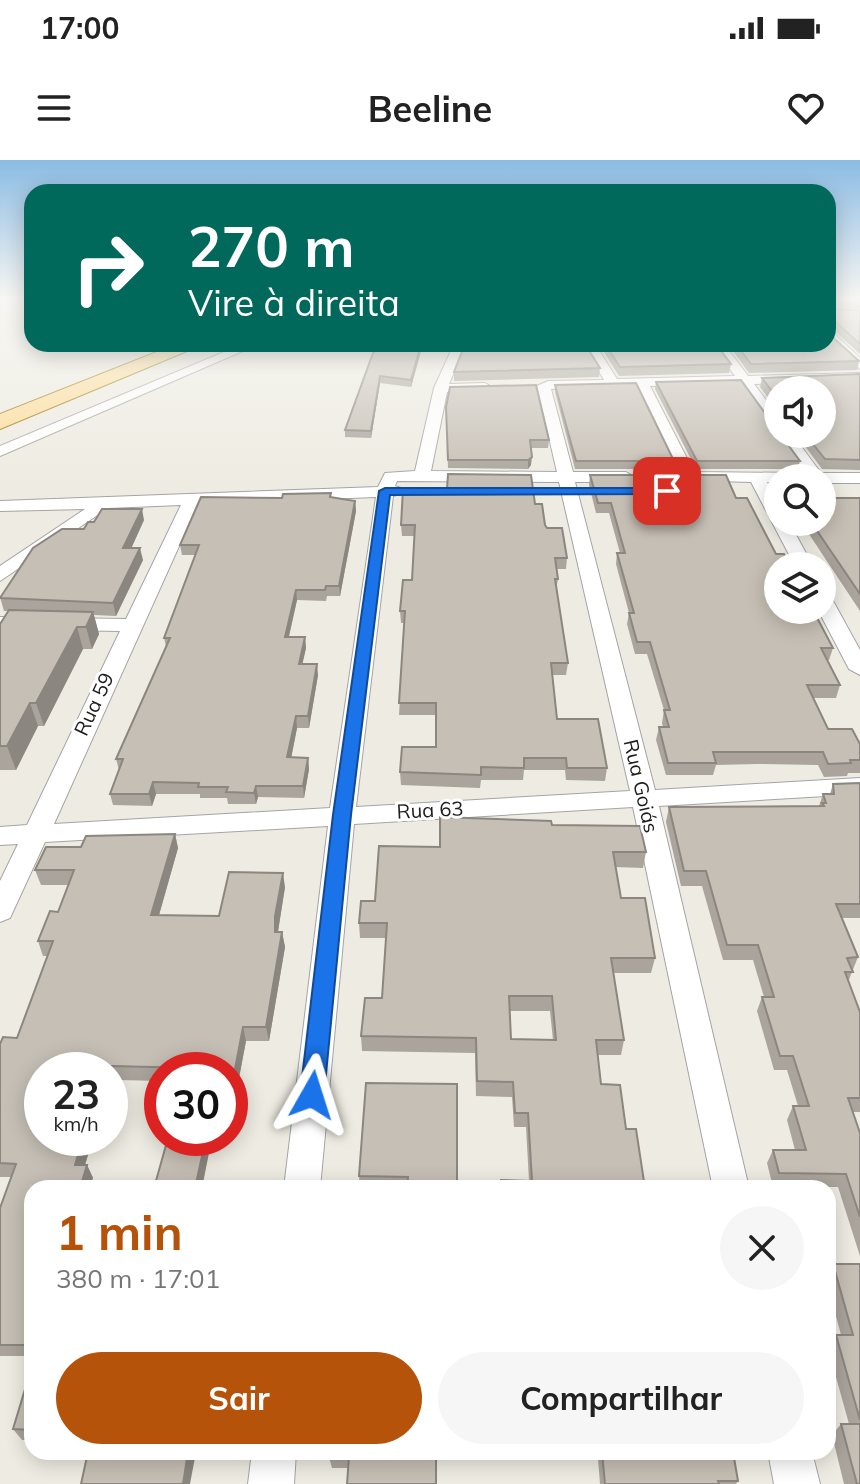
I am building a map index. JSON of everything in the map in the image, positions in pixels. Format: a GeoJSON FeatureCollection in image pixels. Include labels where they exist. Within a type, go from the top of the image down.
{"type":"FeatureCollection","features":[{"type":"Feature","properties":{"kind":"main road"},"geometry":{"type":"LineString","coordinates":[[0,422],[155,360]]}},
{"type":"Feature","properties":{"kind":"street"},"geometry":{"type":"LineString","coordinates":[[0,451],[216,360]]}},
{"type":"Feature","properties":{"kind":"street"},"geometry":{"type":"LineString","coordinates":[[422,476],[441,388],[453,360]]}},
{"type":"Feature","properties":{"kind":"street"},"geometry":{"type":"LineString","coordinates":[[599,360],[613,383],[860,377]]}},
{"type":"Feature","properties":{"kind":"street"},"geometry":{"type":"LineString","coordinates":[[729,360],[764,408]]}},
{"type":"Feature","properties":{"kind":"street"},"geometry":{"type":"LineString","coordinates":[[845,377],[860,393]]}},
{"type":"Feature","properties":{"kind":"street","name":"Rua Goiás"},"geometry":{"type":"LineString","coordinates":[[613,383],[537,386],[570,484],[729,1180]]}},
{"type":"Feature","properties":{"kind":"street"},"geometry":{"type":"LineString","coordinates":[[642,383],[681,481],[764,486]]}},
{"type":"Feature","properties":{"kind":"street"},"geometry":{"type":"LineString","coordinates":[[441,388],[500,386]]}},
{"type":"Feature","properties":{"kind":"street"},"geometry":{"type":"LineString","coordinates":[[388,484],[422,476],[570,484]]}},
{"type":"Feature","properties":{"kind":"street"},"geometry":{"type":"LineString","coordinates":[[836,478],[860,478]]}},
{"type":"Feature","properties":{"kind":"street"},"geometry":{"type":"LineString","coordinates":[[303,1180],[342,815],[388,484]]}},
{"type":"Feature","properties":{"kind":"street"},"geometry":{"type":"LineString","coordinates":[[0,506],[192,499],[388,484],[639,484]]}},
{"type":"Feature","properties":{"kind":"street"},"geometry":{"type":"LineString","coordinates":[[836,491],[860,491]]}},
{"type":"Feature","properties":{"kind":"street","name":"Rua 59"},"geometry":{"type":"LineString","coordinates":[[0,911],[33,834],[192,499]]}},
{"type":"Feature","properties":{"kind":"street"},"geometry":{"type":"LineString","coordinates":[[0,575],[104,503]]}},
{"type":"Feature","properties":{"kind":"street"},"geometry":{"type":"LineString","coordinates":[[0,623],[131,625]]}},
{"type":"Feature","properties":{"kind":"street"},"geometry":{"type":"LineString","coordinates":[[836,624],[860,669]]}},
{"type":"Feature","properties":{"kind":"street","name":"Rua 63"},"geometry":{"type":"LineString","coordinates":[[0,836],[860,786]]}},
{"type":"Feature","properties":{"kind":"street"},"geometry":{"type":"LineString","coordinates":[[271,1484],[273,1460]]}},
{"type":"Feature","properties":{"kind":"street"},"geometry":{"type":"LineString","coordinates":[[792,1460],[797,1484]]}},
{"type":"Feature","properties":{"kind":"building"},"geometry":{"type":"Polygon","coordinates":[[[371,360],[417,360],[411,380],[380,376],[371,431],[345,430],[371,360]]]}},
{"type":"Feature","properties":{"kind":"building"},"geometry":{"type":"Polygon","coordinates":[[[459,360],[595,360],[600,368],[454,372],[459,360]]]}},
{"type":"Feature","properties":{"kind":"building"},"geometry":{"type":"Polygon","coordinates":[[[615,360],[728,360],[731,364],[620,367],[615,360]]]}},
{"type":"Feature","properties":{"kind":"building"},"geometry":{"type":"Polygon","coordinates":[[[748,360],[859,361],[751,364],[748,360]]]}},
{"type":"Feature","properties":{"kind":"building"},"geometry":{"type":"Polygon","coordinates":[[[860,374],[860,460],[825,459],[816,448],[836,448],[836,376],[811,376],[860,374]]]}},
{"type":"Feature","properties":{"kind":"building"},"geometry":{"type":"Polygon","coordinates":[[[741,380],[764,412],[764,448],[790,448],[800,461],[697,461],[656,382],[741,380]]]}},
{"type":"Feature","properties":{"kind":"building"},"geometry":{"type":"Polygon","coordinates":[[[636,383],[674,461],[576,461],[555,385],[636,383]]]}},
{"type":"Feature","properties":{"kind":"building"},"geometry":{"type":"Polygon","coordinates":[[[536,385],[549,440],[530,440],[532,457],[528,460],[448,460],[446,407],[450,387],[536,385]]]}},
{"type":"Feature","properties":{"kind":"building"},"geometry":{"type":"Polygon","coordinates":[[[448,474],[531,475],[535,504],[542,504],[545,525],[547,528],[562,528],[567,558],[555,558],[558,579],[555,579],[568,663],[551,663],[557,719],[598,719],[607,768],[567,768],[566,758],[524,758],[524,768],[481,767],[481,775],[400,772],[402,747],[436,747],[436,703],[399,703],[405,611],[400,611],[403,580],[412,580],[415,525],[401,525],[403,489],[447,489],[448,474]]]}},
{"type":"Feature","properties":{"kind":"building"},"geometry":{"type":"Polygon","coordinates":[[[590,475],[726,475],[736,498],[747,498],[775,552],[764,552],[764,624],[820,624],[833,648],[821,648],[840,685],[807,685],[828,729],[852,729],[860,744],[860,760],[828,764],[823,752],[713,752],[716,763],[668,763],[659,727],[669,727],[664,710],[670,710],[650,642],[637,642],[629,613],[634,613],[617,553],[625,553],[611,503],[598,503],[590,475]]]}},
{"type":"Feature","properties":{"kind":"building"},"geometry":{"type":"Polygon","coordinates":[[[331,493],[330,497],[355,501],[339,586],[326,586],[325,590],[296,590],[285,637],[305,637],[299,664],[317,664],[308,716],[296,716],[287,757],[308,758],[303,786],[256,786],[254,793],[226,792],[228,787],[198,787],[199,783],[153,782],[149,794],[110,794],[123,759],[116,759],[170,638],[164,638],[199,545],[180,545],[201,497],[282,498],[283,494],[331,493]]]}},
{"type":"Feature","properties":{"kind":"building"},"geometry":{"type":"Polygon","coordinates":[[[836,498],[860,498],[860,594],[836,559],[836,552],[831,552],[821,536],[836,536],[836,498]]]}},
{"type":"Feature","properties":{"kind":"building"},"geometry":{"type":"Polygon","coordinates":[[[102,509],[142,509],[123,548],[140,548],[113,603],[0,598],[33,548],[62,529],[84,529],[88,522],[94,522],[102,509]]]}},
{"type":"Feature","properties":{"kind":"building"},"geometry":{"type":"Polygon","coordinates":[[[9,610],[93,612],[86,627],[77,627],[36,703],[30,703],[7,746],[0,746],[0,624],[9,610]]]}},
{"type":"Feature","properties":{"kind":"building"},"geometry":{"type":"Polygon","coordinates":[[[860,783],[860,904],[836,904],[858,957],[847,958],[853,972],[845,972],[860,1012],[860,1098],[848,1098],[860,1133],[860,1217],[846,1174],[779,1173],[773,1150],[806,1150],[793,1106],[809,1106],[793,1056],[780,1056],[762,997],[774,997],[758,945],[727,945],[706,871],[684,871],[669,807],[824,806],[823,794],[834,794],[833,784],[860,783]]]}},
{"type":"Feature","properties":{"kind":"building"},"geometry":{"type":"Polygon","coordinates":[[[440,817],[551,821],[552,825],[640,826],[646,852],[613,852],[621,898],[645,898],[655,958],[611,958],[624,1040],[596,1040],[601,1084],[620,1085],[626,1129],[636,1129],[644,1180],[532,1180],[528,1113],[515,1113],[513,1082],[477,1081],[476,1038],[361,1036],[365,998],[382,998],[387,923],[359,923],[361,901],[375,901],[379,846],[440,847],[440,817]],[[509,996],[511,1039],[556,1040],[552,996],[509,996]]]}},
{"type":"Feature","properties":{"kind":"building"},"geometry":{"type":"Polygon","coordinates":[[[175,834],[151,915],[219,916],[229,872],[283,873],[275,916],[275,932],[282,932],[266,1027],[243,1027],[238,1052],[144,1052],[144,1067],[128,1066],[128,1052],[24,1052],[24,1156],[78,1156],[75,1165],[87,1165],[82,1180],[24,1180],[24,1345],[0,1345],[0,1208],[16,1164],[0,1163],[0,1044],[3,1037],[17,1038],[53,941],[38,941],[50,911],[58,912],[74,870],[35,870],[46,847],[81,847],[86,836],[175,834]]]}},
{"type":"Feature","properties":{"kind":"building"},"geometry":{"type":"Polygon","coordinates":[[[366,1083],[457,1084],[457,1180],[359,1176],[366,1083]]]}},
{"type":"Feature","properties":{"kind":"building"},"geometry":{"type":"Polygon","coordinates":[[[163,1156],[202,1156],[197,1180],[156,1180],[163,1156]]]}},
{"type":"Feature","properties":{"kind":"building"},"geometry":{"type":"Polygon","coordinates":[[[836,1264],[860,1264],[860,1420],[836,1335],[853,1335],[836,1275],[836,1264]]]}},
{"type":"Feature","properties":{"kind":"building"},"geometry":{"type":"Polygon","coordinates":[[[24,1393],[24,1430],[13,1429],[24,1393]]]}},
{"type":"Feature","properties":{"kind":"building"},"geometry":{"type":"Polygon","coordinates":[[[841,1424],[860,1424],[860,1484],[857,1484],[841,1424]]]}},
{"type":"Feature","properties":{"kind":"building"},"geometry":{"type":"Polygon","coordinates":[[[86,1460],[187,1460],[183,1484],[81,1484],[86,1460]]]}},
{"type":"Feature","properties":{"kind":"building"},"geometry":{"type":"Polygon","coordinates":[[[349,1460],[436,1460],[436,1484],[347,1484],[349,1460]]]}},
{"type":"Feature","properties":{"kind":"building"},"geometry":{"type":"Polygon","coordinates":[[[603,1460],[734,1460],[738,1481],[718,1481],[719,1484],[605,1484],[603,1460]]]}},
{"type":"Feature","properties":{"kind":"route"},"geometry":{"type":"LineString","coordinates":[[312,1095],[342,815],[385,491],[667,491]]}}]}
